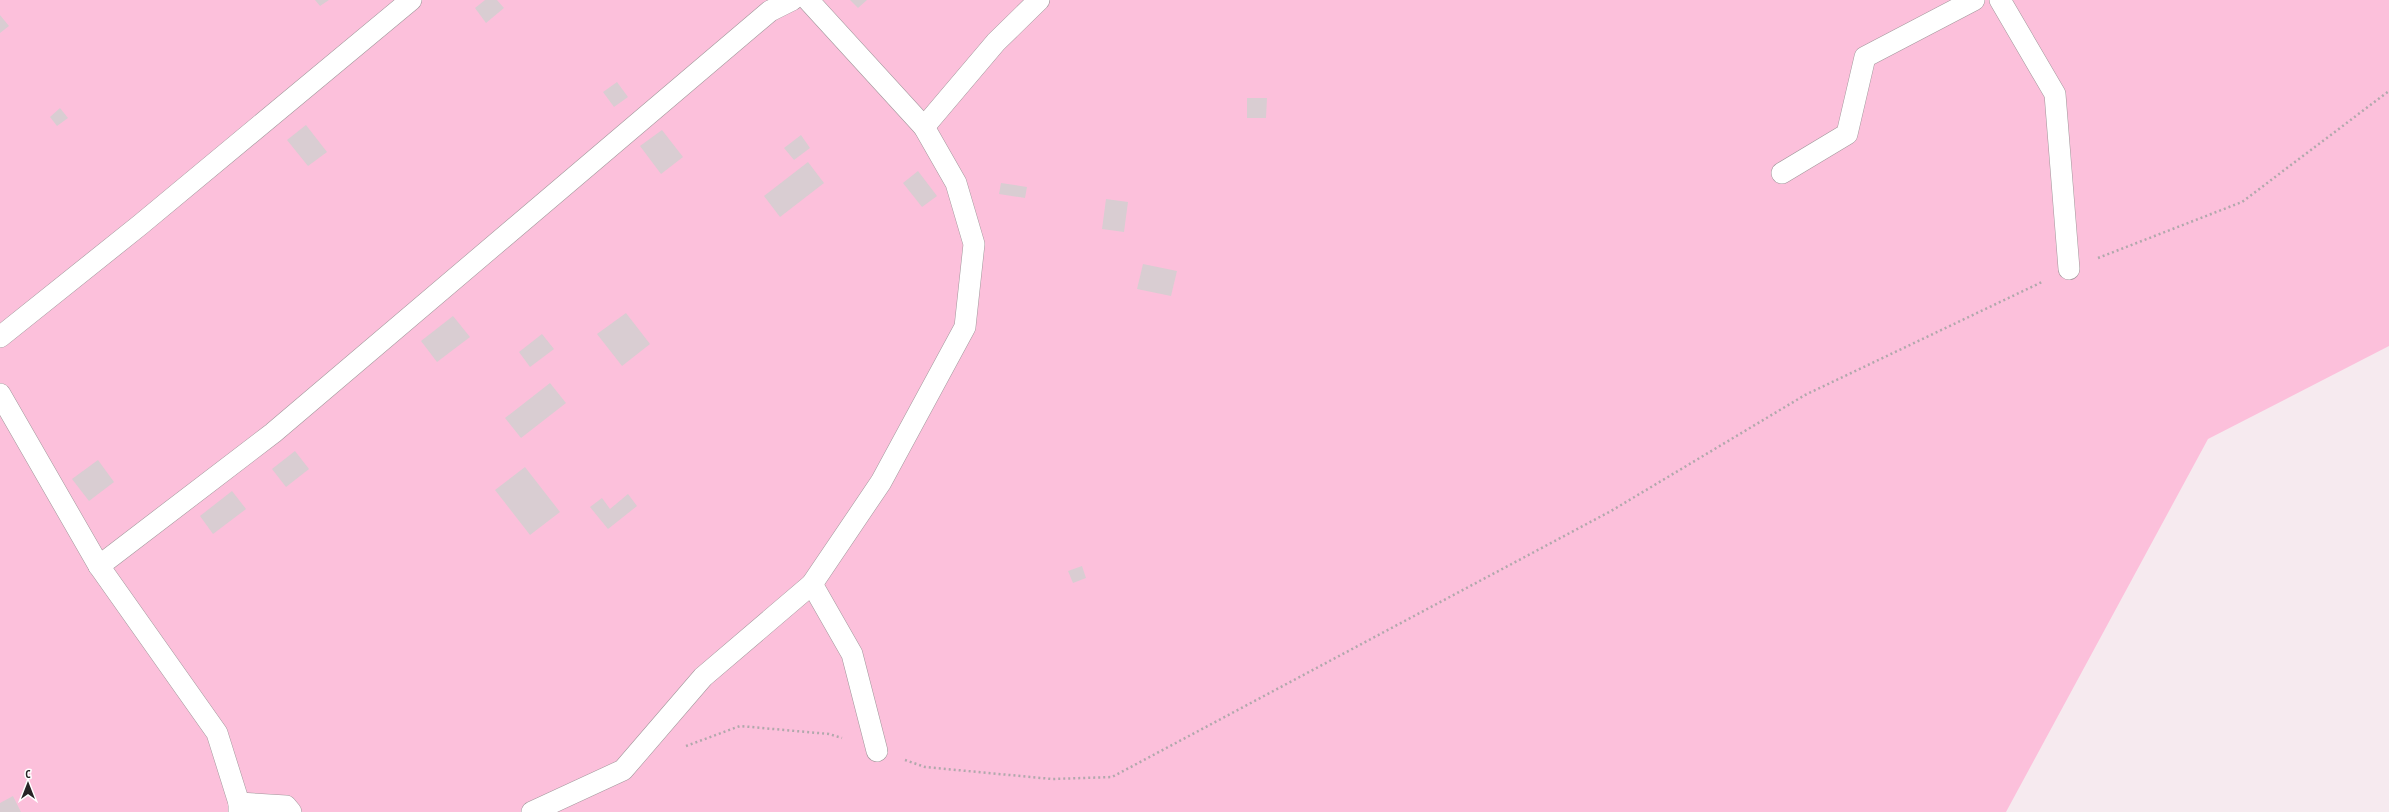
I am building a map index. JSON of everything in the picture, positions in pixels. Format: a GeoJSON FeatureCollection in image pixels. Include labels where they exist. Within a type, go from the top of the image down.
{"type":"FeatureCollection","features":[{"type":"Feature","properties":{"kind":"lane"},"geometry":{"type":"LineString","coordinates":[[0,337],[140,225],[411,0]]}},
{"type":"Feature","properties":{"kind":"lane"},"geometry":{"type":"LineString","coordinates":[[99,566],[274,433],[770,11],[792,0]]}},
{"type":"Feature","properties":{"kind":"lane"},"geometry":{"type":"LineString","coordinates":[[532,812],[623,770],[703,677],[812,584],[881,482],[965,327],[974,244],[956,182],[924,127],[808,0]]}},
{"type":"Feature","properties":{"kind":"lane"},"geometry":{"type":"LineString","coordinates":[[924,127],[996,42],[1039,0]]}},
{"type":"Feature","properties":{"kind":"lane"},"geometry":{"type":"LineString","coordinates":[[1782,173],[1847,134],[1865,57],[1974,0]]}},
{"type":"Feature","properties":{"kind":"lane"},"geometry":{"type":"LineString","coordinates":[[2000,0],[2055,94],[2069,269]]}},
{"type":"Feature","properties":{"kind":"lane"},"geometry":{"type":"LineString","coordinates":[[0,394],[99,566],[216,733],[239,807],[286,806],[291,812]]}},
{"type":"Feature","properties":{"kind":"lane"},"geometry":{"type":"LineString","coordinates":[[812,584],[852,654],[877,751]]}},
{"type":"Feature","properties":{"kind":"path"},"geometry":{"type":"LineString","coordinates":[[679,749],[740,726],[829,734],[926,767],[1052,779],[1112,777],[1611,511],[1804,395],[2069,269],[2242,202],[2389,91]]}},
{"type":"Feature","properties":{"kind":"shaded area"},"geometry":{"type":"Polygon","coordinates":[[[0,0],[2389,0],[2389,346],[2208,439],[2006,812],[0,812],[0,0]]]}},
{"type":"Feature","properties":{"kind":"building"},"geometry":{"type":"Polygon","coordinates":[[[315,0],[329,0],[320,6],[315,0]]]}},
{"type":"Feature","properties":{"kind":"building"},"geometry":{"type":"Polygon","coordinates":[[[485,0],[497,0],[504,8],[486,23],[475,8],[485,0]]]}},
{"type":"Feature","properties":{"kind":"building"},"geometry":{"type":"Polygon","coordinates":[[[850,0],[867,0],[858,8],[850,0]]]}},
{"type":"Feature","properties":{"kind":"building"},"geometry":{"type":"Polygon","coordinates":[[[0,15],[9,26],[0,33],[0,15]]]}},
{"type":"Feature","properties":{"kind":"building"},"geometry":{"type":"Polygon","coordinates":[[[617,82],[628,97],[614,107],[603,92],[617,82]]]}},
{"type":"Feature","properties":{"kind":"building"},"geometry":{"type":"Polygon","coordinates":[[[1247,98],[1267,98],[1266,118],[1247,118],[1247,98]]]}},
{"type":"Feature","properties":{"kind":"building"},"geometry":{"type":"Polygon","coordinates":[[[60,108],[68,118],[57,126],[50,117],[60,108]]]}},
{"type":"Feature","properties":{"kind":"building"},"geometry":{"type":"Polygon","coordinates":[[[306,125],[327,152],[308,166],[287,140],[306,125]]]}},
{"type":"Feature","properties":{"kind":"building"},"geometry":{"type":"Polygon","coordinates":[[[662,130],[683,157],[661,174],[640,146],[662,130]]]}},
{"type":"Feature","properties":{"kind":"building"},"geometry":{"type":"Polygon","coordinates":[[[801,135],[810,148],[794,160],[784,148],[801,135]]]}},
{"type":"Feature","properties":{"kind":"building"},"geometry":{"type":"Polygon","coordinates":[[[808,162],[824,183],[780,217],[764,196],[808,162]]]}},
{"type":"Feature","properties":{"kind":"building"},"geometry":{"type":"Polygon","coordinates":[[[918,171],[937,196],[922,207],[903,183],[918,171]]]}},
{"type":"Feature","properties":{"kind":"building"},"geometry":{"type":"Polygon","coordinates":[[[1001,183],[1027,187],[1025,198],[999,194],[1001,183]]]}},
{"type":"Feature","properties":{"kind":"building"},"geometry":{"type":"Polygon","coordinates":[[[1106,199],[1128,202],[1124,232],[1102,229],[1106,199]]]}},
{"type":"Feature","properties":{"kind":"building"},"geometry":{"type":"Polygon","coordinates":[[[1143,264],[1177,271],[1171,296],[1137,289],[1143,264]]]}},
{"type":"Feature","properties":{"kind":"building"},"geometry":{"type":"Polygon","coordinates":[[[626,313],[650,344],[622,366],[597,334],[626,313]]]}},
{"type":"Feature","properties":{"kind":"building"},"geometry":{"type":"Polygon","coordinates":[[[453,316],[470,337],[437,362],[421,341],[453,316]]]}},
{"type":"Feature","properties":{"kind":"building"},"geometry":{"type":"Polygon","coordinates":[[[542,334],[554,349],[530,367],[519,352],[542,334]]]}},
{"type":"Feature","properties":{"kind":"building"},"geometry":{"type":"Polygon","coordinates":[[[550,383],[566,403],[521,438],[505,418],[550,383]]]}},
{"type":"Feature","properties":{"kind":"building"},"geometry":{"type":"Polygon","coordinates":[[[295,451],[309,469],[286,487],[272,469],[295,451]]]}},
{"type":"Feature","properties":{"kind":"building"},"geometry":{"type":"Polygon","coordinates":[[[98,460],[114,482],[89,501],[72,479],[98,460]]]}},
{"type":"Feature","properties":{"kind":"building"},"geometry":{"type":"Polygon","coordinates":[[[525,467],[560,512],[530,535],[495,490],[525,467]]]}},
{"type":"Feature","properties":{"kind":"building"},"geometry":{"type":"Polygon","coordinates":[[[232,491],[246,509],[213,534],[200,516],[232,491]]]}},
{"type":"Feature","properties":{"kind":"building"},"geometry":{"type":"Polygon","coordinates":[[[628,494],[637,506],[608,529],[590,507],[602,498],[610,509],[628,494]]]}},
{"type":"Feature","properties":{"kind":"building"},"geometry":{"type":"Polygon","coordinates":[[[1082,566],[1086,578],[1073,583],[1068,571],[1082,566]]]}},
{"type":"Feature","properties":{"kind":"building"},"geometry":{"type":"Polygon","coordinates":[[[13,796],[21,812],[0,812],[0,803],[13,796]]]}}]}
